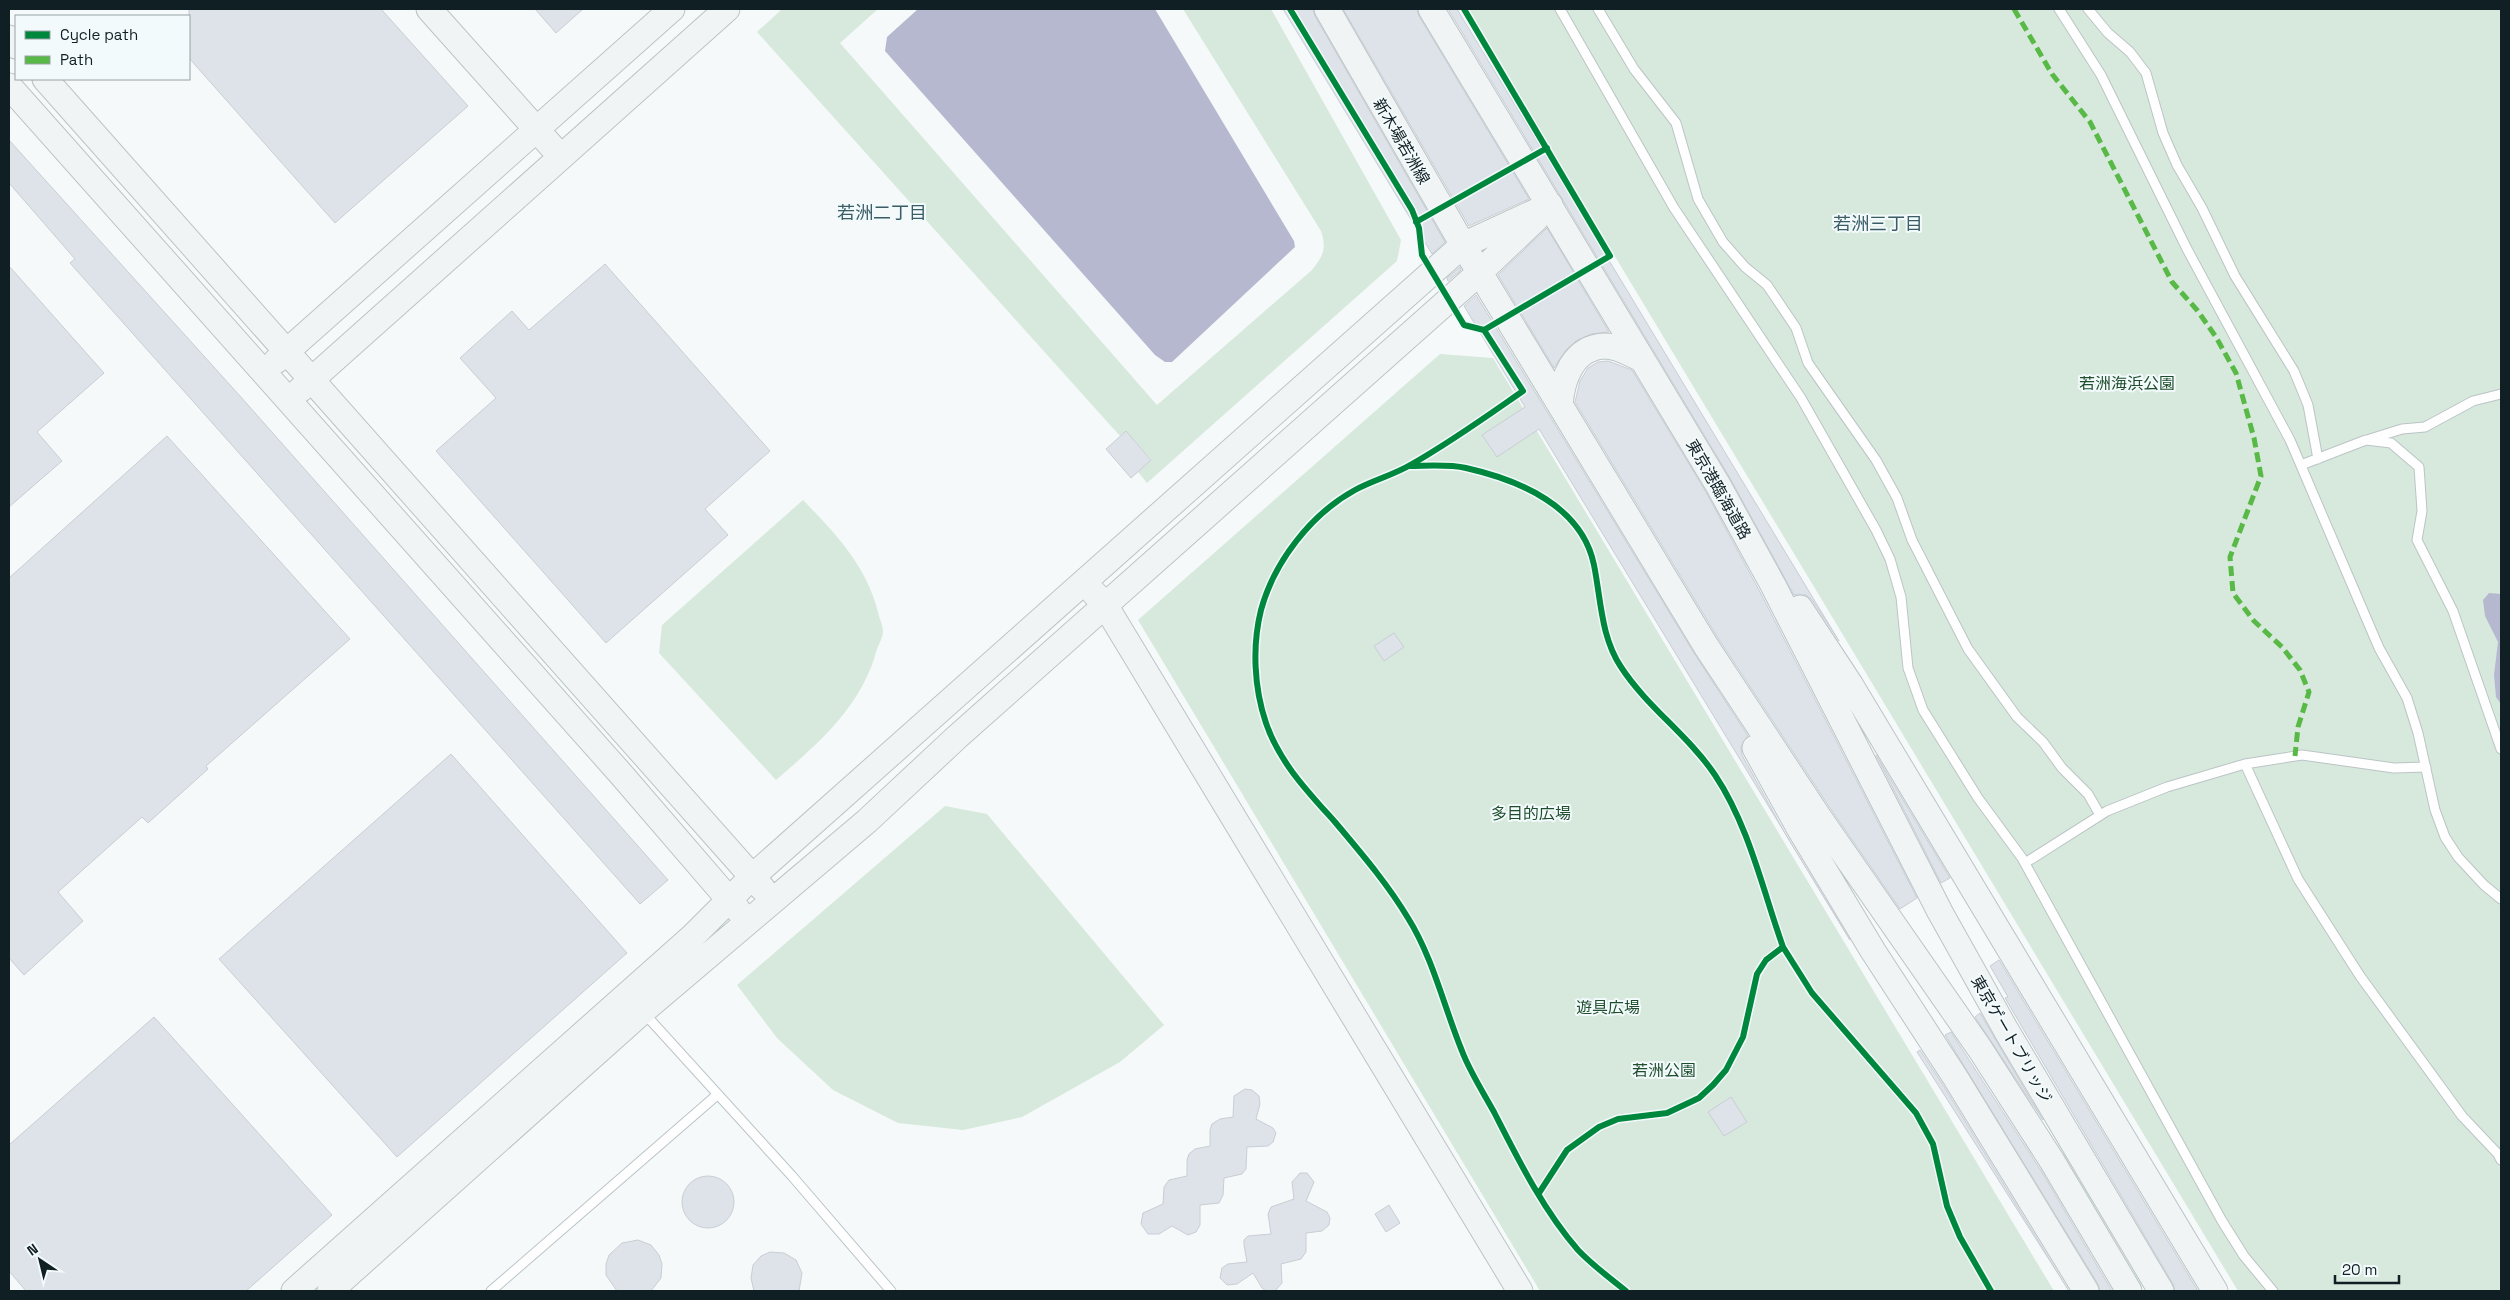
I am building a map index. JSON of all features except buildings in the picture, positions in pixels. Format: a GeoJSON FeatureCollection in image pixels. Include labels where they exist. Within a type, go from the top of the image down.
{"type":"FeatureCollection","features":[{"type":"Feature","properties":{"kind":"street"},"geometry":{"type":"LineString","coordinates":[[429,9],[561,156]]}},
{"type":"Feature","properties":{"kind":"street"},"geometry":{"type":"LineString","coordinates":[[263,373],[672,9]]}},
{"type":"Feature","properties":{"kind":"street"},"geometry":{"type":"LineString","coordinates":[[288,400],[727,9]]}},
{"type":"Feature","properties":{"kind":"street","name":"新木場若洲線"},"geometry":{"type":"LineString","coordinates":[[1327,9],[1479,273]]}},
{"type":"Feature","properties":{"kind":"street"},"geometry":{"type":"LineString","coordinates":[[1431,9],[1550,205]]}},
{"type":"Feature","properties":{"kind":"street"},"geometry":{"type":"LineString","coordinates":[[46,80],[774,902]]}},
{"type":"Feature","properties":{"kind":"street"},"geometry":{"type":"LineString","coordinates":[[9,86],[614,766],[748,922]]}},
{"type":"Feature","properties":{"kind":"street"},"geometry":{"type":"LineString","coordinates":[[294,1291],[693,936],[752,877],[1463,245],[1550,205]]}},
{"type":"Feature","properties":{"kind":"street"},"geometry":{"type":"LineString","coordinates":[[330,1291],[643,1011],[867,822],[957,737],[1479,273],[1550,205]]}},
{"type":"Feature","properties":{"kind":"street","name":"東京港臨海道路"},"geometry":{"type":"LineString","coordinates":[[1550,205],[1718,485],[1802,642],[1872,781]]}},
{"type":"Feature","properties":{"kind":"street"},"geometry":{"type":"LineString","coordinates":[[1479,273],[1644,544],[1799,828],[1873,951],[1960,1085],[2086,1291]]}},
{"type":"Feature","properties":{"kind":"street"},"geometry":{"type":"LineString","coordinates":[[1560,405],[1562,388],[1567,372],[1575,359],[1590,349],[1605,346],[1621,349],[1642,359]]}},
{"type":"Feature","properties":{"kind":"street"},"geometry":{"type":"LineString","coordinates":[[1718,485],[1850,684],[2215,1291]]}},
{"type":"Feature","properties":{"kind":"street","name":"東京ゲートブリッジ"},"geometry":{"type":"LineString","coordinates":[[1644,544],[1758,727],[1980,1049],[2052,1161],[2129,1291]]}},
{"type":"Feature","properties":{"kind":"street"},"geometry":{"type":"LineString","coordinates":[[1084,582],[1105,605],[1520,1291]]}},
{"type":"Feature","properties":{"kind":"street","name":"東京ゲートブリッジ"},"geometry":{"type":"LineString","coordinates":[[1872,781],[1940,912],[2006,1030],[2161,1291]]}},
{"type":"Feature","properties":{"kind":"lane"},"geometry":{"type":"LineString","coordinates":[[1560,9],[1674,208],[1801,398],[1876,530],[1890,559],[1902,597],[1908,668],[1923,710],[1978,798],[2025,863],[2222,1221],[2244,1256],[2273,1291]]}},
{"type":"Feature","properties":{"kind":"lane"},"geometry":{"type":"LineString","coordinates":[[1598,9],[1634,69],[1676,123],[1698,199],[1722,242],[1745,267],[1767,285],[1796,328],[1808,362],[1829,396],[1876,460],[1897,498],[1912,540],[1968,649],[2017,717],[2043,742],[2062,768],[2088,794],[2100,815]]}},
{"type":"Feature","properties":{"kind":"lane"},"geometry":{"type":"LineString","coordinates":[[2059,9],[2102,75],[2179,233],[2290,440],[2379,648],[2407,698],[2426,767],[2435,810],[2445,837],[2458,857],[2484,885],[2501,899]]}},
{"type":"Feature","properties":{"kind":"lane"},"geometry":{"type":"LineString","coordinates":[[2088,9],[2108,33],[2130,52],[2146,73],[2163,132],[2177,165],[2202,208],[2235,276],[2294,371],[2308,405],[2318,459]]}},
{"type":"Feature","properties":{"kind":"lane"},"geometry":{"type":"LineString","coordinates":[[2301,465],[2366,440],[2402,429],[2426,427],[2473,401],[2501,394]]}},
{"type":"Feature","properties":{"kind":"lane"},"geometry":{"type":"LineString","coordinates":[[2366,440],[2391,443],[2419,467],[2422,512],[2417,540],[2453,611],[2501,749]]}},
{"type":"Feature","properties":{"kind":"lane"},"geometry":{"type":"LineString","coordinates":[[2025,863],[2100,815],[2167,787],[2245,764],[2302,755],[2394,768],[2426,767]]}},
{"type":"Feature","properties":{"kind":"lane"},"geometry":{"type":"LineString","coordinates":[[2245,764],[2298,878],[2360,976],[2415,1050],[2441,1089],[2462,1116],[2498,1154],[2501,1160]]}},
{"type":"Feature","properties":{"kind":"lane"},"geometry":{"type":"LineString","coordinates":[[643,1011],[792,1176],[892,1291]]}},
{"type":"Feature","properties":{"kind":"lane"},"geometry":{"type":"LineString","coordinates":[[492,1291],[717,1095]]}},
{"type":"Feature","properties":{"kind":"green space"},"geometry":{"type":"Polygon","coordinates":[[[782,9],[878,9],[840,43],[1157,405],[1312,270],[1319,261],[1324,248],[1321,231],[1183,9],[1271,9],[1401,240],[1397,261],[1147,483],[1138,472],[1151,459],[1126,431],[1120,436],[757,32],[782,9]]]}},
{"type":"Feature","properties":{"kind":"green space","name":"若洲海浜公園"},"geometry":{"type":"Polygon","coordinates":[[[1466,9],[2501,9],[2501,1291],[2238,1291],[1466,9]]]}},
{"type":"Feature","properties":{"kind":"green space","name":"若洲公園"},"geometry":{"type":"Polygon","coordinates":[[[1440,354],[1493,358],[2054,1291],[1540,1291],[1138,620],[1440,354]]]}},
{"type":"Feature","properties":{"kind":"green space"},"geometry":{"type":"Polygon","coordinates":[[[803,500],[838,538],[858,565],[873,595],[883,633],[870,669],[850,706],[808,752],[776,780],[659,653],[662,625],[803,500]]]}},
{"type":"Feature","properties":{"kind":"green space"},"geometry":{"type":"Polygon","coordinates":[[[945,806],[987,814],[1164,1025],[1120,1062],[1022,1117],[963,1130],[898,1123],[833,1090],[777,1038],[737,985],[945,806]]]}},
{"type":"Feature","properties":{"kind":"water"},"geometry":{"type":"Polygon","coordinates":[[[918,9],[1155,9],[1294,241],[1295,247],[1172,362],[1165,362],[1155,355],[885,51],[887,37],[918,9]]]}},
{"type":"Feature","properties":{"kind":"water"},"geometry":{"type":"Polygon","coordinates":[[[2489,593],[2501,594],[2501,704],[2496,697],[2494,675],[2498,642],[2485,616],[2483,600],[2489,593]]]}},
{"type":"Feature","properties":{"kind":"marked path"},"geometry":{"type":"LineString","coordinates":[[2014,9],[2052,74],[2090,122],[2172,282],[2197,310],[2216,337],[2236,373],[2254,438],[2261,476],[2230,557],[2233,593],[2254,621],[2282,647],[2300,670],[2309,692],[2298,727],[2295,756]]}},
{"type":"Feature","properties":{"kind":"cycle path"},"geometry":{"type":"LineString","coordinates":[[1290,9],[1412,210],[1419,228],[1422,255],[1464,325],[1484,330],[1523,391],[1469,429],[1426,456],[1405,468],[1362,486],[1339,500],[1309,526],[1296,541],[1275,574],[1267,592],[1258,624],[1255,652],[1262,710],[1278,751],[1286,764],[1373,868],[1417,933],[1465,1059],[1542,1201],[1565,1235],[1578,1250],[1626,1291]]}},
{"type":"Feature","properties":{"kind":"cycle path"},"geometry":{"type":"LineString","coordinates":[[1464,9],[1610,256],[1484,330]]}},
{"type":"Feature","properties":{"kind":"cycle path"},"geometry":{"type":"LineString","coordinates":[[1416,222],[1547,148]]}},
{"type":"Feature","properties":{"kind":"cycle path"},"geometry":{"type":"LineString","coordinates":[[1409,466],[1459,467],[1507,480],[1527,488],[1545,499],[1562,512],[1576,527],[1587,544],[1594,565],[1603,618],[1614,655],[1643,695],[1693,747],[1715,775],[1727,795],[1746,837],[1783,947],[1766,960],[1757,974],[1743,1037],[1726,1070],[1713,1085],[1699,1098],[1667,1113],[1618,1119],[1599,1127],[1567,1150],[1539,1193]]}},
{"type":"Feature","properties":{"kind":"cycle path"},"geometry":{"type":"LineString","coordinates":[[1783,947],[1812,993],[1916,1113],[1933,1144],[1947,1206],[1960,1237],[1991,1291]]}},
{"type":"Feature","properties":{"kind":"district","name":"若洲二丁目"},"geometry":{"type":"Point","coordinates":[882,213]}},
{"type":"Feature","properties":{"kind":"district","name":"若洲三丁目"},"geometry":{"type":"Point","coordinates":[1878,224]}},
{"type":"Feature","properties":{"kind":"park label","name":"多目的広場"},"geometry":{"type":"Point","coordinates":[1531,813]}},
{"type":"Feature","properties":{"kind":"park label","name":"遊具広場"},"geometry":{"type":"Point","coordinates":[1608,1007]}}]}
